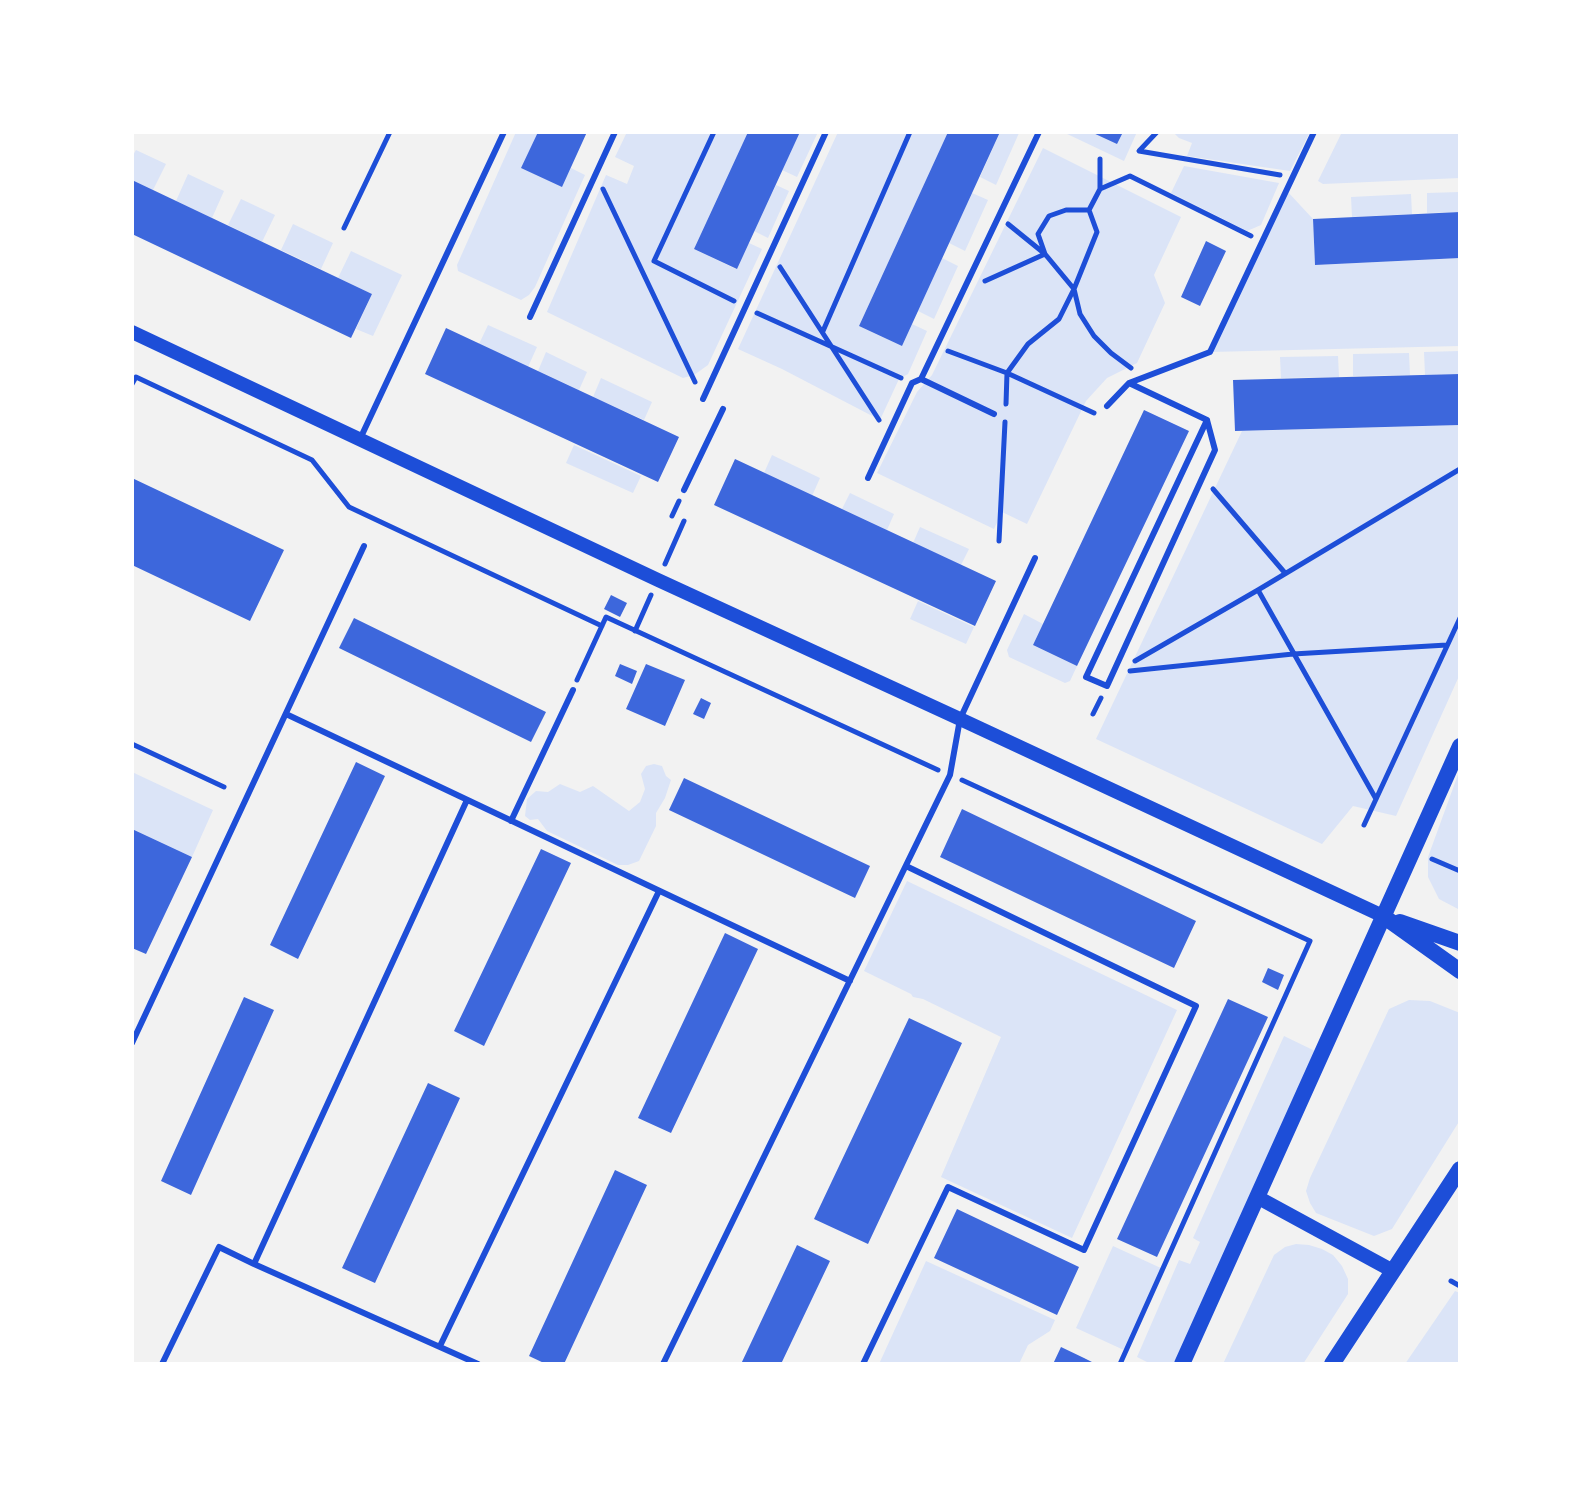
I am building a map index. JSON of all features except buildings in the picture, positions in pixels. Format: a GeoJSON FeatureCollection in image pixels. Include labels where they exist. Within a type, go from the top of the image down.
{"type":"FeatureCollection","features":[{"type":"Feature","properties":{"kind":"main road"},"geometry":{"type":"LineString","coordinates":[[1182,1364],[1460,746]]}},
{"type":"Feature","properties":{"kind":"main road"},"geometry":{"type":"LineString","coordinates":[[1383,916],[1460,943]]}},
{"type":"Feature","properties":{"kind":"main road"},"geometry":{"type":"LineString","coordinates":[[1383,916],[1460,971]]}},
{"type":"Feature","properties":{"kind":"main road"},"geometry":{"type":"LineString","coordinates":[[1332,1364],[1460,1169]]}},
{"type":"Feature","properties":{"kind":"street"},"geometry":{"type":"LineString","coordinates":[[132,332],[1383,916]]}},
{"type":"Feature","properties":{"kind":"street"},"geometry":{"type":"LineString","coordinates":[[1257,1197],[1393,1271]]}},
{"type":"Feature","properties":{"kind":"lane"},"geometry":{"type":"LineString","coordinates":[[360,439],[504,132]]}},
{"type":"Feature","properties":{"kind":"lane"},"geometry":{"type":"LineString","coordinates":[[530,317],[615,132]]}},
{"type":"Feature","properties":{"kind":"lane"},"geometry":{"type":"LineString","coordinates":[[703,399],[826,132]]}},
{"type":"Feature","properties":{"kind":"lane"},"geometry":{"type":"LineString","coordinates":[[868,478],[912,383],[921,379],[1039,132]]}},
{"type":"Feature","properties":{"kind":"lane"},"geometry":{"type":"LineString","coordinates":[[1107,406],[1129,383],[1210,352],[1314,132]]}},
{"type":"Feature","properties":{"kind":"lane"},"geometry":{"type":"LineString","coordinates":[[921,379],[994,414]]}},
{"type":"Feature","properties":{"kind":"lane"},"geometry":{"type":"LineString","coordinates":[[1129,383],[1207,420],[1215,450],[1107,686],[1086,677],[1207,420]]}},
{"type":"Feature","properties":{"kind":"lane"},"geometry":{"type":"LineString","coordinates":[[684,490],[723,409]]}},
{"type":"Feature","properties":{"kind":"lane"},"geometry":{"type":"LineString","coordinates":[[132,1043],[364,546]]}},
{"type":"Feature","properties":{"kind":"lane"},"geometry":{"type":"LineString","coordinates":[[663,1364],[950,775],[960,719],[1035,558]]}},
{"type":"Feature","properties":{"kind":"lane"},"geometry":{"type":"LineString","coordinates":[[511,821],[573,690]]}},
{"type":"Feature","properties":{"kind":"lane"},"geometry":{"type":"LineString","coordinates":[[286,714],[850,981]]}},
{"type":"Feature","properties":{"kind":"lane"},"geometry":{"type":"LineString","coordinates":[[254,1264],[467,800]]}},
{"type":"Feature","properties":{"kind":"lane"},"geometry":{"type":"LineString","coordinates":[[863,1364],[948,1187],[1084,1250],[1196,1006],[906,866]]}},
{"type":"Feature","properties":{"kind":"lane"},"geometry":{"type":"LineString","coordinates":[[440,1346],[659,891]]}},
{"type":"Feature","properties":{"kind":"lane"},"geometry":{"type":"LineString","coordinates":[[162,1364],[219,1247],[478,1364]]}},
{"type":"Feature","properties":{"kind":"path"},"geometry":{"type":"LineString","coordinates":[[344,228],[390,132]]}},
{"type":"Feature","properties":{"kind":"path"},"geometry":{"type":"LineString","coordinates":[[714,132],[654,261],[745,307],[912,383]]}},
{"type":"Feature","properties":{"kind":"path"},"geometry":{"type":"LineString","coordinates":[[823,331],[910,132]]}},
{"type":"Feature","properties":{"kind":"path"},"geometry":{"type":"LineString","coordinates":[[1157,132],[1139,151],[1293,177]]}},
{"type":"Feature","properties":{"kind":"path"},"geometry":{"type":"LineString","coordinates":[[999,541],[1007,373],[1028,344],[1059,319],[1074,289],[1097,232],[1089,210],[1100,189],[1100,159]]}},
{"type":"Feature","properties":{"kind":"path"},"geometry":{"type":"LineString","coordinates":[[596,174],[703,399]]}},
{"type":"Feature","properties":{"kind":"path"},"geometry":{"type":"LineString","coordinates":[[1100,189],[1130,176],[1262,242]]}},
{"type":"Feature","properties":{"kind":"path"},"geometry":{"type":"LineString","coordinates":[[1045,254],[1038,234],[1049,216],[1066,210],[1089,210]]}},
{"type":"Feature","properties":{"kind":"path"},"geometry":{"type":"LineString","coordinates":[[998,216],[1045,254],[1074,289],[1080,314],[1094,336],[1143,377]]}},
{"type":"Feature","properties":{"kind":"path"},"geometry":{"type":"LineString","coordinates":[[770,252],[888,434]]}},
{"type":"Feature","properties":{"kind":"path"},"geometry":{"type":"LineString","coordinates":[[963,291],[1045,254]]}},
{"type":"Feature","properties":{"kind":"path"},"geometry":{"type":"LineString","coordinates":[[936,346],[1007,373],[1102,416]]}},
{"type":"Feature","properties":{"kind":"path"},"geometry":{"type":"LineString","coordinates":[[132,384],[136,377],[312,460],[349,507],[602,626]]}},
{"type":"Feature","properties":{"kind":"path"},"geometry":{"type":"LineString","coordinates":[[1113,673],[1460,469]]}},
{"type":"Feature","properties":{"kind":"path"},"geometry":{"type":"LineString","coordinates":[[1203,477],[1285,573]]}},
{"type":"Feature","properties":{"kind":"path"},"geometry":{"type":"LineString","coordinates":[[1258,590],[1376,799]]}},
{"type":"Feature","properties":{"kind":"path"},"geometry":{"type":"LineString","coordinates":[[573,690],[606,617],[1310,941],[1120,1364]]}},
{"type":"Feature","properties":{"kind":"path"},"geometry":{"type":"LineString","coordinates":[[1364,825],[1460,618]]}},
{"type":"Feature","properties":{"kind":"path"},"geometry":{"type":"LineString","coordinates":[[1113,673],[1293,654],[1447,645]]}},
{"type":"Feature","properties":{"kind":"path"},"geometry":{"type":"LineString","coordinates":[[132,744],[224,787]]}},
{"type":"Feature","properties":{"kind":"path"},"geometry":{"type":"LineString","coordinates":[[1432,859],[1460,871]]}},
{"type":"Feature","properties":{"kind":"path"},"geometry":{"type":"LineString","coordinates":[[1451,1281],[1460,1286]]}},
{"type":"Feature","properties":{"kind":"shaded area"},"geometry":{"type":"Polygon","coordinates":[[[516,132],[538,132],[522,168],[561,186],[571,168],[585,175],[535,287],[521,300],[458,271],[457,265],[516,132]]]}},
{"type":"Feature","properties":{"kind":"shaded area"},"geometry":{"type":"Polygon","coordinates":[[[627,132],[748,132],[694,249],[736,269],[749,243],[762,249],[708,365],[694,375],[683,378],[547,312],[606,175],[627,184],[634,166],[615,157],[627,132]]]}},
{"type":"Feature","properties":{"kind":"shaded area"},"geometry":{"type":"Polygon","coordinates":[[[800,132],[818,132],[797,177],[782,170],[800,132]]]}},
{"type":"Feature","properties":{"kind":"shaded area"},"geometry":{"type":"Polygon","coordinates":[[[838,132],[948,132],[859,326],[902,346],[912,324],[927,331],[908,374],[899,379],[880,420],[738,349],[838,132]]]}},
{"type":"Feature","properties":{"kind":"shaded area"},"geometry":{"type":"Polygon","coordinates":[[[1000,132],[1019,133],[996,185],[980,177],[1000,132]]]}},
{"type":"Feature","properties":{"kind":"shaded area"},"geometry":{"type":"Polygon","coordinates":[[[1063,132],[1137,132],[1124,161],[1063,132]]]}},
{"type":"Feature","properties":{"kind":"shaded area"},"geometry":{"type":"Polygon","coordinates":[[[1173,132],[1310,132],[1290,171],[1187,156],[1192,143],[1173,132]]]}},
{"type":"Feature","properties":{"kind":"shaded area"},"geometry":{"type":"Polygon","coordinates":[[[1342,132],[1460,132],[1460,178],[1323,184],[1318,181],[1342,132]]]}},
{"type":"Feature","properties":{"kind":"shaded area"},"geometry":{"type":"Polygon","coordinates":[[[1043,148],[1181,217],[1154,275],[1165,303],[1137,363],[1107,378],[1086,401],[1027,524],[1002,512],[994,529],[877,473],[917,392],[932,375],[1043,148]]]}},
{"type":"Feature","properties":{"kind":"shaded area"},"geometry":{"type":"Polygon","coordinates":[[[136,150],[166,164],[153,190],[132,180],[132,157],[136,150]]]}},
{"type":"Feature","properties":{"kind":"shaded area"},"geometry":{"type":"Polygon","coordinates":[[[1184,166],[1279,183],[1261,225],[1247,231],[1171,193],[1184,166]]]}},
{"type":"Feature","properties":{"kind":"shaded area"},"geometry":{"type":"Polygon","coordinates":[[[188,174],[224,191],[212,218],[176,201],[188,174]]]}},
{"type":"Feature","properties":{"kind":"shaded area"},"geometry":{"type":"Polygon","coordinates":[[[776,185],[789,191],[768,238],[754,231],[776,185]]]}},
{"type":"Feature","properties":{"kind":"shaded area"},"geometry":{"type":"Polygon","coordinates":[[[1287,191],[1313,219],[1315,265],[1460,258],[1460,346],[1210,352],[1287,191]]]}},
{"type":"Feature","properties":{"kind":"shaded area"},"geometry":{"type":"Polygon","coordinates":[[[1460,192],[1460,212],[1427,213],[1427,193],[1460,192]]]}},
{"type":"Feature","properties":{"kind":"shaded area"},"geometry":{"type":"Polygon","coordinates":[[[972,193],[988,200],[965,251],[949,243],[972,193]]]}},
{"type":"Feature","properties":{"kind":"shaded area"},"geometry":{"type":"Polygon","coordinates":[[[1411,194],[1412,214],[1352,217],[1351,197],[1411,194]]]}},
{"type":"Feature","properties":{"kind":"shaded area"},"geometry":{"type":"Polygon","coordinates":[[[241,199],[275,215],[262,242],[228,225],[241,199]]]}},
{"type":"Feature","properties":{"kind":"shaded area"},"geometry":{"type":"Polygon","coordinates":[[[293,224],[333,243],[321,269],[281,250],[293,224]]]}},
{"type":"Feature","properties":{"kind":"shaded area"},"geometry":{"type":"Polygon","coordinates":[[[351,251],[402,275],[373,336],[356,329],[372,294],[338,278],[351,251]]]}},
{"type":"Feature","properties":{"kind":"shaded area"},"geometry":{"type":"Polygon","coordinates":[[[942,258],[958,266],[934,319],[918,311],[942,258]]]}},
{"type":"Feature","properties":{"kind":"shaded area"},"geometry":{"type":"Polygon","coordinates":[[[488,325],[537,347],[528,367],[479,344],[488,325]]]}},
{"type":"Feature","properties":{"kind":"shaded area"},"geometry":{"type":"Polygon","coordinates":[[[1460,351],[1460,374],[1425,375],[1424,352],[1460,351]]]}},
{"type":"Feature","properties":{"kind":"shaded area"},"geometry":{"type":"Polygon","coordinates":[[[546,352],[587,372],[579,390],[538,371],[546,352]]]}},
{"type":"Feature","properties":{"kind":"shaded area"},"geometry":{"type":"Polygon","coordinates":[[[1409,353],[1410,375],[1353,376],[1353,354],[1409,353]]]}},
{"type":"Feature","properties":{"kind":"shaded area"},"geometry":{"type":"Polygon","coordinates":[[[1338,356],[1339,377],[1281,378],[1280,357],[1338,356]]]}},
{"type":"Feature","properties":{"kind":"shaded area"},"geometry":{"type":"Polygon","coordinates":[[[601,378],[652,402],[644,420],[593,397],[601,378]]]}},
{"type":"Feature","properties":{"kind":"shaded area"},"geometry":{"type":"Polygon","coordinates":[[[1460,425],[1460,674],[1396,816],[1353,806],[1322,844],[1096,739],[1242,431],[1460,425]]]}},
{"type":"Feature","properties":{"kind":"shaded area"},"geometry":{"type":"Polygon","coordinates":[[[574,445],[641,476],[633,493],[566,463],[574,445]]]}},
{"type":"Feature","properties":{"kind":"shaded area"},"geometry":{"type":"Polygon","coordinates":[[[772,455],[820,478],[812,496],[764,473],[772,455]]]}},
{"type":"Feature","properties":{"kind":"shaded area"},"geometry":{"type":"Polygon","coordinates":[[[850,493],[894,514],[887,530],[842,509],[850,493]]]}},
{"type":"Feature","properties":{"kind":"shaded area"},"geometry":{"type":"Polygon","coordinates":[[[920,527],[969,549],[961,565],[913,543],[920,527]]]}},
{"type":"Feature","properties":{"kind":"shaded area"},"geometry":{"type":"Polygon","coordinates":[[[918,601],[974,627],[966,644],[910,619],[918,601]]]}},
{"type":"Feature","properties":{"kind":"shaded area"},"geometry":{"type":"Polygon","coordinates":[[[1024,614],[1043,624],[1033,645],[1077,666],[1070,681],[1065,683],[1009,657],[1007,650],[1024,614]]]}},
{"type":"Feature","properties":{"kind":"shaded area"},"geometry":{"type":"Polygon","coordinates":[[[646,766],[662,766],[671,780],[656,813],[656,826],[639,861],[618,865],[547,831],[538,819],[530,820],[525,816],[527,799],[536,791],[548,792],[560,784],[580,792],[593,786],[629,811],[640,802],[645,789],[641,774],[646,766]]]}},
{"type":"Feature","properties":{"kind":"shaded area"},"geometry":{"type":"Polygon","coordinates":[[[1460,769],[1460,910],[1439,899],[1428,877],[1428,857],[1460,769]]]}},
{"type":"Feature","properties":{"kind":"shaded area"},"geometry":{"type":"Polygon","coordinates":[[[132,772],[213,810],[192,857],[132,829],[132,772]]]}},
{"type":"Feature","properties":{"kind":"shaded area"},"geometry":{"type":"Polygon","coordinates":[[[907,881],[1177,1010],[1072,1238],[941,1177],[1001,1037],[864,971],[907,881]]]}},
{"type":"Feature","properties":{"kind":"shaded area"},"geometry":{"type":"Polygon","coordinates":[[[1409,1000],[1430,1001],[1460,1013],[1460,1120],[1392,1229],[1374,1236],[1316,1213],[1306,1191],[1389,1009],[1409,1000]]]}},
{"type":"Feature","properties":{"kind":"shaded area"},"geometry":{"type":"Polygon","coordinates":[[[1284,1036],[1315,1051],[1176,1364],[1151,1364],[1137,1357],[1179,1260],[1190,1264],[1200,1242],[1193,1238],[1284,1036]]]}},
{"type":"Feature","properties":{"kind":"shaded area"},"geometry":{"type":"Polygon","coordinates":[[[1296,1244],[1309,1245],[1333,1255],[1348,1279],[1348,1294],[1303,1364],[1223,1364],[1274,1255],[1296,1244]]]}},
{"type":"Feature","properties":{"kind":"shaded area"},"geometry":{"type":"Polygon","coordinates":[[[1113,1246],[1163,1269],[1126,1351],[1076,1328],[1113,1246]]]}},
{"type":"Feature","properties":{"kind":"shaded area"},"geometry":{"type":"Polygon","coordinates":[[[926,1261],[1055,1320],[1050,1331],[1028,1345],[1019,1364],[879,1364],[926,1261]]]}},
{"type":"Feature","properties":{"kind":"shaded area"},"geometry":{"type":"Polygon","coordinates":[[[1455,1291],[1460,1293],[1460,1364],[1405,1364],[1455,1291]]]}}]}
